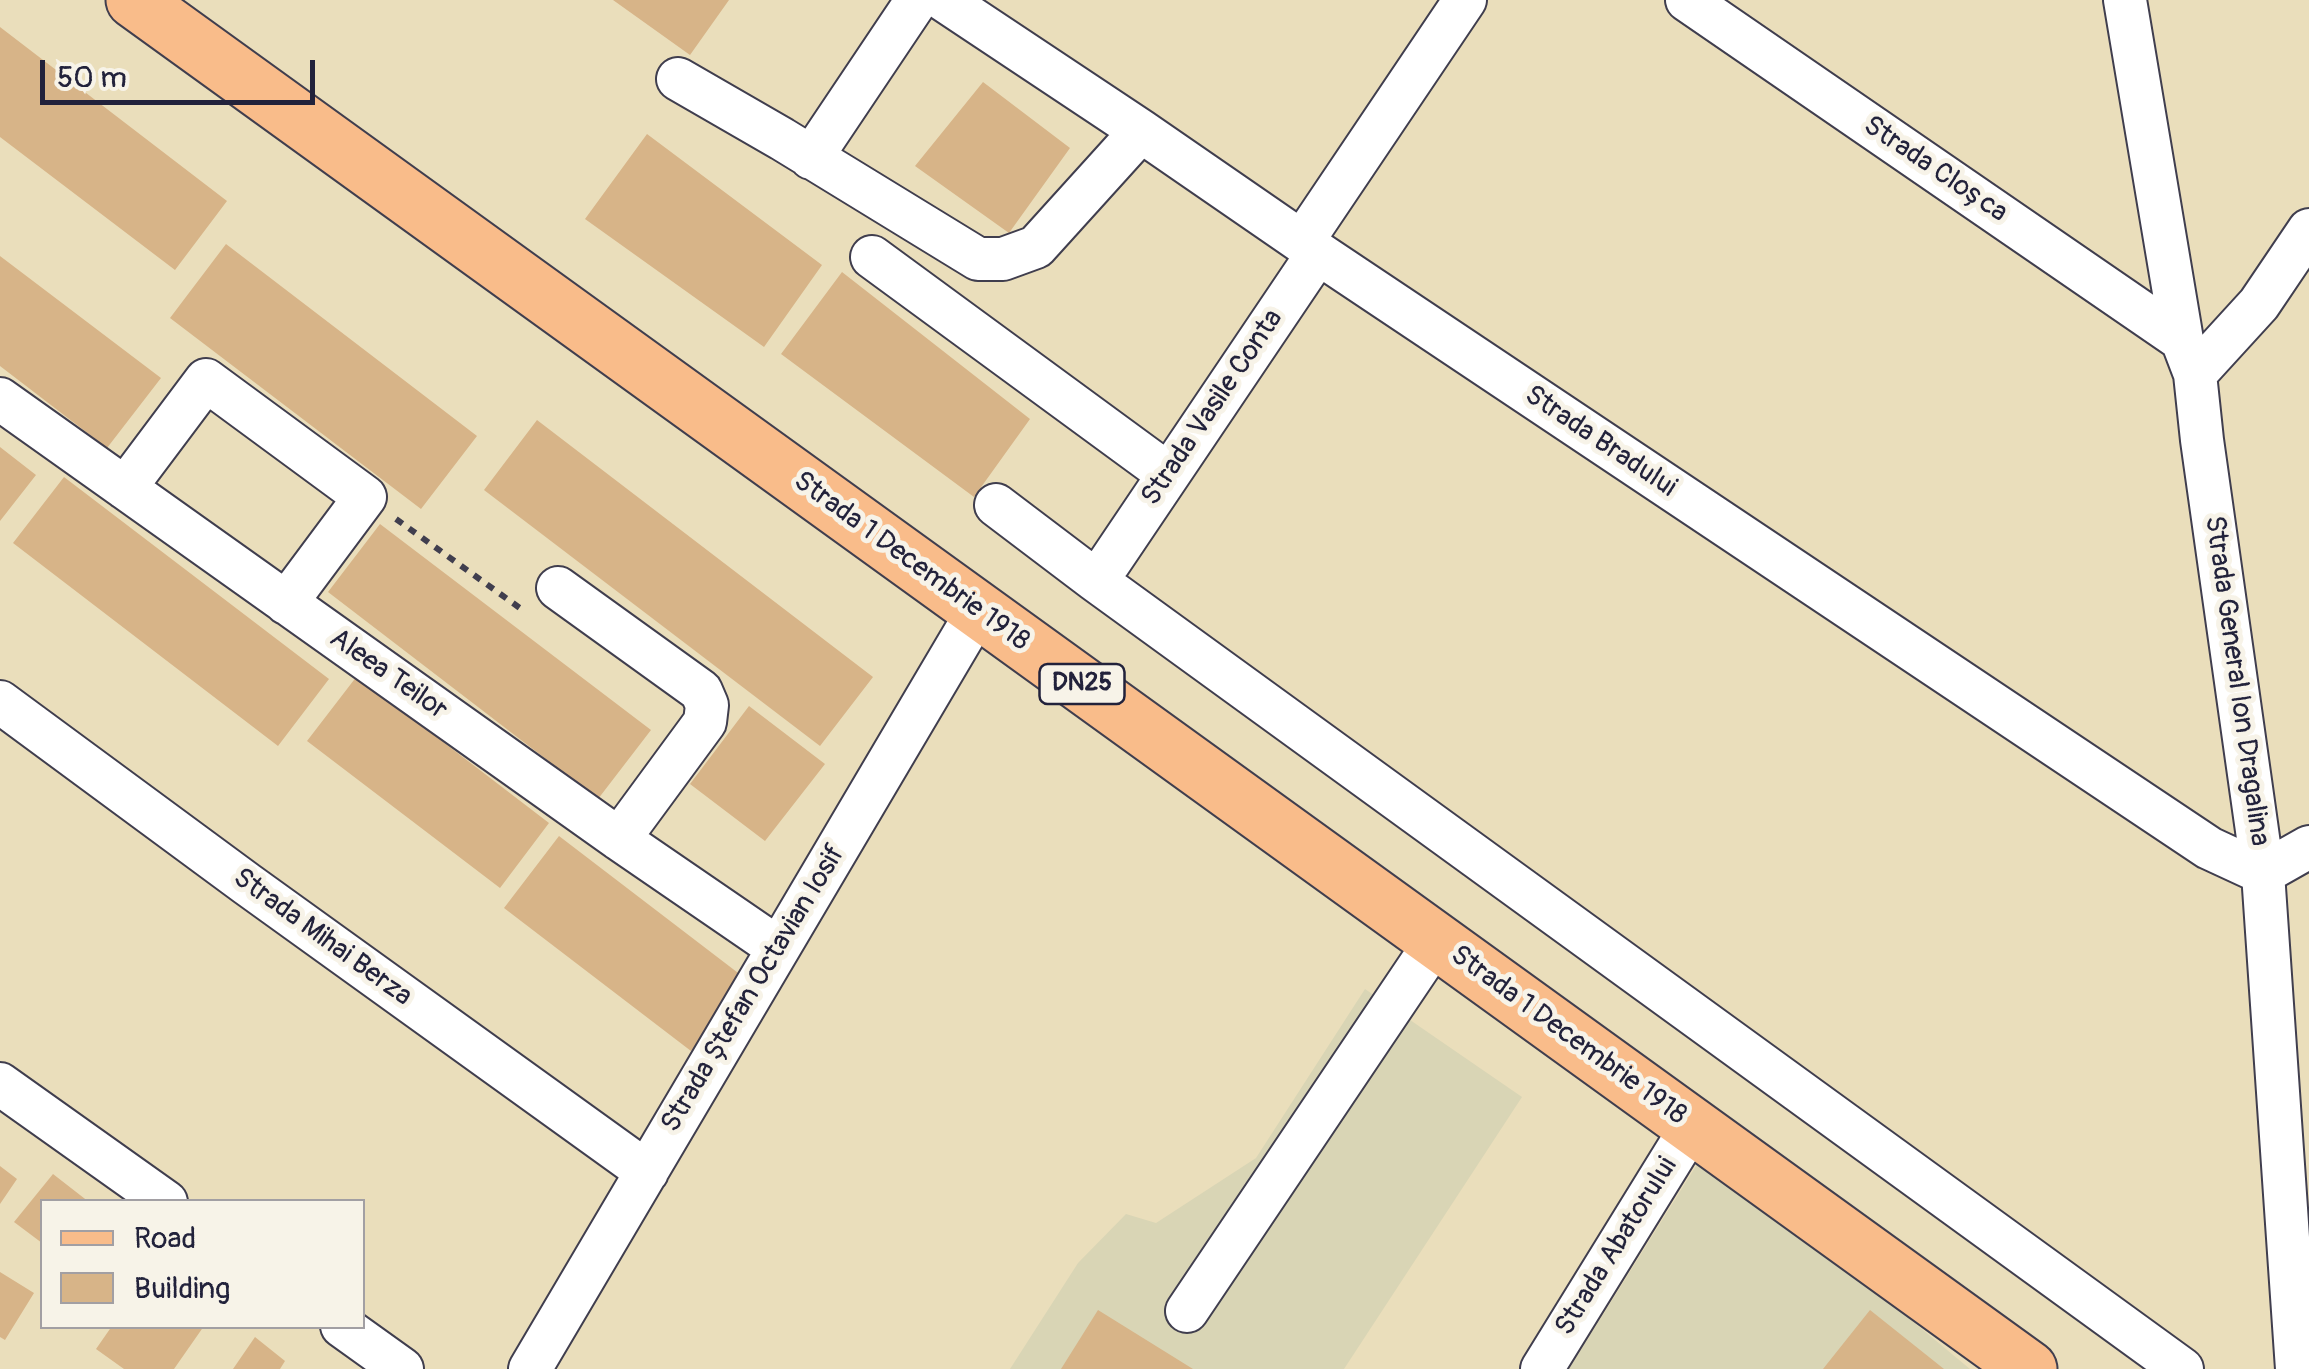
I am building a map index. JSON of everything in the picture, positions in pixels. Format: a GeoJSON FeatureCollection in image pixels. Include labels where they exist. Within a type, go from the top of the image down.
{"type":"FeatureCollection","features":[{"type":"Feature","properties":{"kind":"main road","name":"Strada 1 Decembrie 1918"},"geometry":{"type":"LineString","coordinates":[[134,0],[2029,1369]]}},
{"type":"Feature","properties":{"kind":"street"},"geometry":{"type":"LineString","coordinates":[[811,158],[917,0]]}},
{"type":"Feature","properties":{"kind":"street","name":"Strada Bradului"},"geometry":{"type":"LineString","coordinates":[[944,0],[2209,848],[2264,873]]}},
{"type":"Feature","properties":{"kind":"street","name":"Strada Vasile Conta"},"geometry":{"type":"LineString","coordinates":[[1109,563],[1466,0]]}},
{"type":"Feature","properties":{"kind":"street","name":"Strada Cloșca"},"geometry":{"type":"LineString","coordinates":[[1687,0],[2189,357]]}},
{"type":"Feature","properties":{"kind":"street","name":"Strada General Ion Dragalina"},"geometry":{"type":"LineString","coordinates":[[2125,0],[2189,357],[2264,873],[2297,1369]]}},
{"type":"Feature","properties":{"kind":"street"},"geometry":{"type":"LineString","coordinates":[[678,79],[978,259],[1003,259],[1036,247],[1141,131]]}},
{"type":"Feature","properties":{"kind":"street"},"geometry":{"type":"LineString","coordinates":[[2189,357],[2259,304],[2309,230]]}},
{"type":"Feature","properties":{"kind":"street"},"geometry":{"type":"LineString","coordinates":[[872,256],[1168,474]]}},
{"type":"Feature","properties":{"kind":"street"},"geometry":{"type":"LineString","coordinates":[[126,488],[206,380],[365,497],[286,603]]}},
{"type":"Feature","properties":{"kind":"street","name":"Aleea Teilor"},"geometry":{"type":"LineString","coordinates":[[0,399],[778,948]]}},
{"type":"Feature","properties":{"kind":"street"},"geometry":{"type":"LineString","coordinates":[[996,505],[1110,592],[2182,1369]]}},
{"type":"Feature","properties":{"kind":"street"},"geometry":{"type":"LineString","coordinates":[[558,588],[700,692],[707,706],[704,722],[619,838]]}},
{"type":"Feature","properties":{"kind":"street","name":"Strada Ștefan Octavian Iosif"},"geometry":{"type":"LineString","coordinates":[[530,1369],[979,609]]}},
{"type":"Feature","properties":{"kind":"street","name":"Strada Mihai Berza"},"geometry":{"type":"LineString","coordinates":[[0,702],[647,1172]]}},
{"type":"Feature","properties":{"kind":"street"},"geometry":{"type":"LineString","coordinates":[[2264,873],[2309,847]]}},
{"type":"Feature","properties":{"kind":"street"},"geometry":{"type":"LineString","coordinates":[[1188,1310],[1436,941]]}},
{"type":"Feature","properties":{"kind":"street"},"geometry":{"type":"LineString","coordinates":[[0,1084],[162,1199]]}},
{"type":"Feature","properties":{"kind":"street","name":"Strada Abatorului"},"geometry":{"type":"LineString","coordinates":[[1542,1369],[1692,1126]]}},
{"type":"Feature","properties":{"kind":"street"},"geometry":{"type":"LineString","coordinates":[[346,1329],[402,1369]]}},
{"type":"Feature","properties":{"kind":"shaded area"},"geometry":{"type":"Polygon","coordinates":[[[1365,989],[1522,1097],[1344,1369],[1010,1369],[1078,1263],[1126,1214],[1156,1223],[1256,1158],[1365,989]]]}},
{"type":"Feature","properties":{"kind":"shaded area"},"geometry":{"type":"Polygon","coordinates":[[[1706,1150],[1970,1369],[1569,1369],[1706,1150]]]}},
{"type":"Feature","properties":{"kind":"building"},"geometry":{"type":"Polygon","coordinates":[[[613,0],[729,0],[690,55],[613,0]]]}},
{"type":"Feature","properties":{"kind":"building"},"geometry":{"type":"Polygon","coordinates":[[[0,27],[227,201],[175,270],[0,137],[0,27]]]}},
{"type":"Feature","properties":{"kind":"building"},"geometry":{"type":"Polygon","coordinates":[[[983,82],[1070,148],[1009,233],[915,166],[983,82]]]}},
{"type":"Feature","properties":{"kind":"building"},"geometry":{"type":"Polygon","coordinates":[[[647,134],[822,265],[764,347],[585,219],[647,134]]]}},
{"type":"Feature","properties":{"kind":"building"},"geometry":{"type":"Polygon","coordinates":[[[226,244],[477,436],[421,509],[170,318],[226,244]]]}},
{"type":"Feature","properties":{"kind":"building"},"geometry":{"type":"Polygon","coordinates":[[[0,256],[161,378],[107,448],[0,366],[0,256]]]}},
{"type":"Feature","properties":{"kind":"building"},"geometry":{"type":"Polygon","coordinates":[[[842,272],[1030,419],[974,497],[781,354],[842,272]]]}},
{"type":"Feature","properties":{"kind":"building"},"geometry":{"type":"Polygon","coordinates":[[[537,420],[873,677],[820,746],[484,490],[537,420]]]}},
{"type":"Feature","properties":{"kind":"building"},"geometry":{"type":"Polygon","coordinates":[[[0,447],[36,475],[0,521],[0,447]]]}},
{"type":"Feature","properties":{"kind":"building"},"geometry":{"type":"Polygon","coordinates":[[[64,477],[329,679],[278,746],[13,543],[64,477]]]}},
{"type":"Feature","properties":{"kind":"building"},"geometry":{"type":"Polygon","coordinates":[[[380,524],[651,730],[598,799],[328,592],[380,524]]]}},
{"type":"Feature","properties":{"kind":"building"},"geometry":{"type":"Polygon","coordinates":[[[357,676],[549,823],[500,888],[307,741],[357,676]]]}},
{"type":"Feature","properties":{"kind":"building"},"geometry":{"type":"Polygon","coordinates":[[[749,706],[825,764],[765,841],[690,784],[749,706]]]}},
{"type":"Feature","properties":{"kind":"building"},"geometry":{"type":"Polygon","coordinates":[[[559,836],[746,979],[691,1051],[504,908],[559,836]]]}},
{"type":"Feature","properties":{"kind":"building"},"geometry":{"type":"Polygon","coordinates":[[[0,1166],[17,1179],[0,1204],[0,1166]]]}},
{"type":"Feature","properties":{"kind":"building"},"geometry":{"type":"Polygon","coordinates":[[[53,1174],[85,1199],[40,1199],[40,1242],[14,1222],[53,1174]]]}},
{"type":"Feature","properties":{"kind":"building"},"geometry":{"type":"Polygon","coordinates":[[[0,1272],[34,1293],[5,1340],[0,1337],[0,1272]]]}},
{"type":"Feature","properties":{"kind":"building"},"geometry":{"type":"Polygon","coordinates":[[[1098,1310],[1193,1369],[1061,1369],[1098,1310]]]}},
{"type":"Feature","properties":{"kind":"building"},"geometry":{"type":"Polygon","coordinates":[[[1870,1310],[1944,1369],[1823,1369],[1870,1310]]]}},
{"type":"Feature","properties":{"kind":"building"},"geometry":{"type":"Polygon","coordinates":[[[110,1329],[202,1329],[174,1369],[124,1369],[96,1349],[110,1329]]]}},
{"type":"Feature","properties":{"kind":"building"},"geometry":{"type":"Polygon","coordinates":[[[255,1337],[285,1361],[280,1369],[233,1369],[255,1337]]]}}]}
